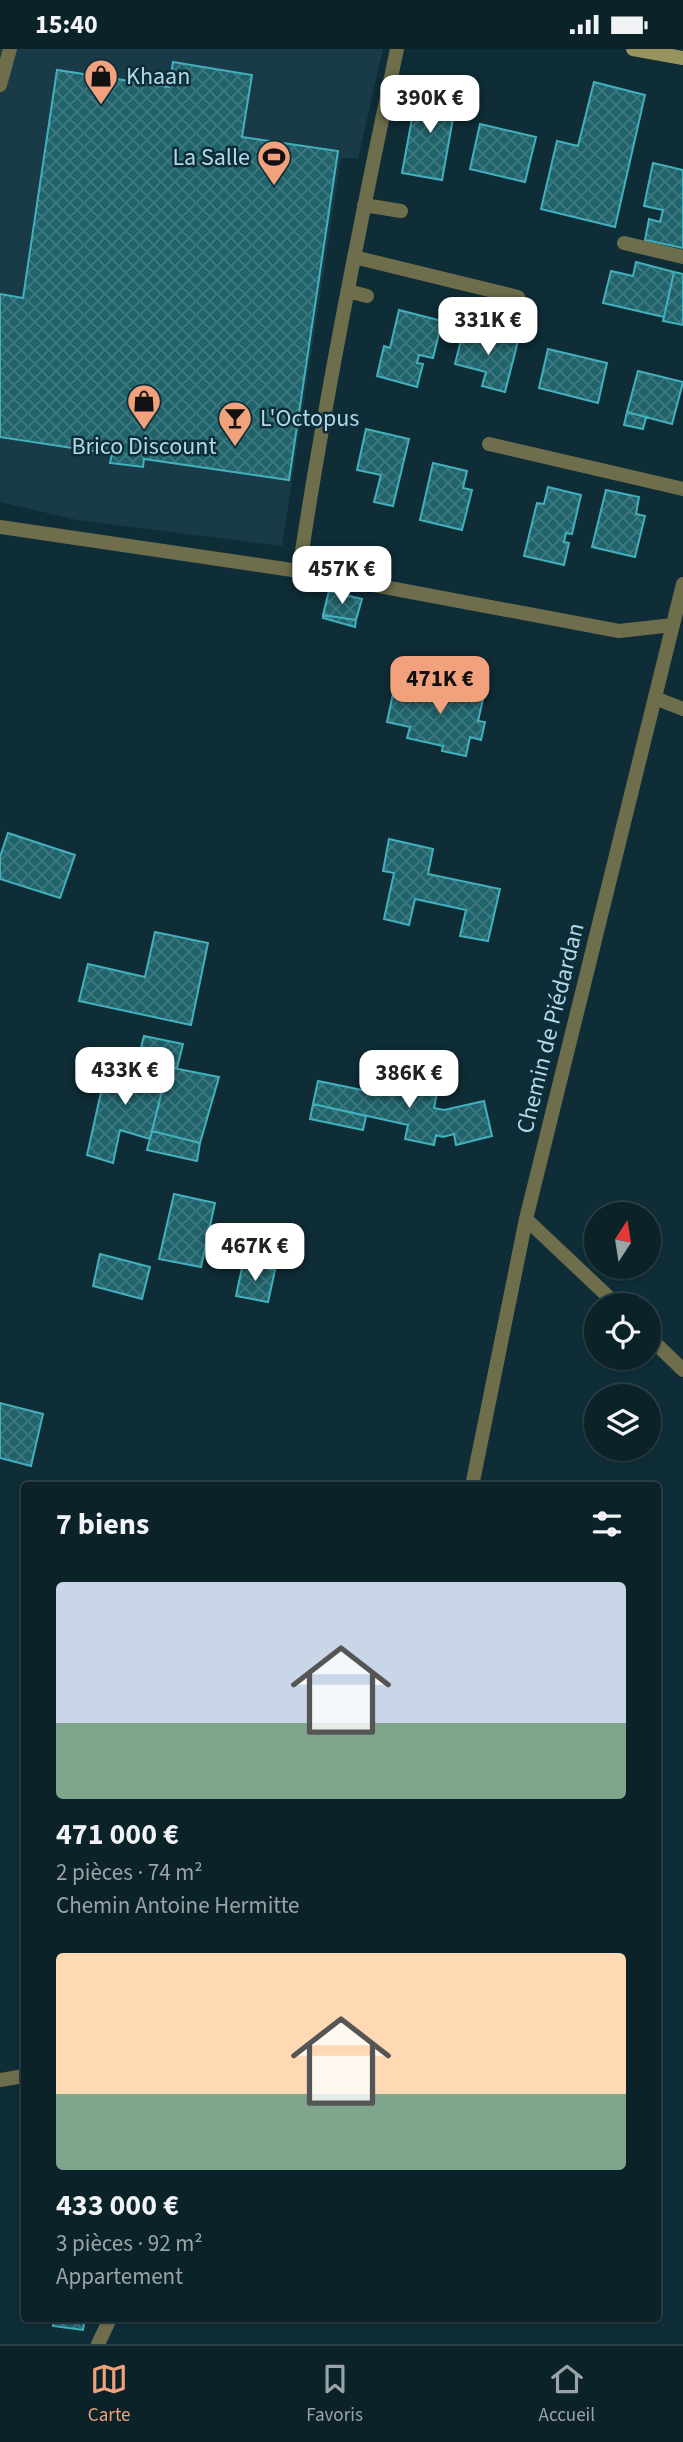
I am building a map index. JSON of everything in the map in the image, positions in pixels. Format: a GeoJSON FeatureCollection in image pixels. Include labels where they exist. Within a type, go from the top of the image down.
{"type":"FeatureCollection","features":[{"type":"Feature","properties":{"kind":"main road"},"geometry":{"type":"LineString","coordinates":[[633,49],[683,58]]}},
{"type":"Feature","properties":{"kind":"street"},"geometry":{"type":"LineString","coordinates":[[299,571],[312,482],[354,257],[397,49]]}},
{"type":"Feature","properties":{"kind":"street"},"geometry":{"type":"LineString","coordinates":[[0,85],[6,51]]}},
{"type":"Feature","properties":{"kind":"street"},"geometry":{"type":"LineString","coordinates":[[364,205],[401,211]]}},
{"type":"Feature","properties":{"kind":"street"},"geometry":{"type":"LineString","coordinates":[[624,243],[683,257]]}},
{"type":"Feature","properties":{"kind":"street"},"geometry":{"type":"LineString","coordinates":[[354,257],[518,297]]}},
{"type":"Feature","properties":{"kind":"street"},"geometry":{"type":"LineString","coordinates":[[348,291],[368,296]]}},
{"type":"Feature","properties":{"kind":"street"},"geometry":{"type":"LineString","coordinates":[[489,445],[683,489]]}},
{"type":"Feature","properties":{"kind":"street"},"geometry":{"type":"LineString","coordinates":[[0,527],[299,571],[619,631],[673,625]]}},
{"type":"Feature","properties":{"kind":"street","name":"Chemin de Piédardan"},"geometry":{"type":"LineString","coordinates":[[473,1482],[526,1219],[683,584]]}},
{"type":"Feature","properties":{"kind":"street"},"geometry":{"type":"LineString","coordinates":[[655,698],[683,709]]}},
{"type":"Feature","properties":{"kind":"street"},"geometry":{"type":"LineString","coordinates":[[526,1219],[604,1293]]}},
{"type":"Feature","properties":{"kind":"street"},"geometry":{"type":"LineString","coordinates":[[661,1349],[683,1370]]}},
{"type":"Feature","properties":{"kind":"street"},"geometry":{"type":"LineString","coordinates":[[0,2080],[21,2076]]}},
{"type":"Feature","properties":{"kind":"street"},"geometry":{"type":"LineString","coordinates":[[99,2344],[109,2322]]}},
{"type":"Feature","properties":{"kind":"shaded area"},"geometry":{"type":"Polygon","coordinates":[[[0,49],[383,49],[358,158],[341,158],[282,546],[77,520],[0,502],[0,49]]]}},
{"type":"Feature","properties":{"kind":"building"},"geometry":{"type":"Polygon","coordinates":[[[173,62],[252,75],[242,137],[338,151],[289,480],[144,459],[143,467],[110,463],[112,454],[0,437],[0,294],[23,298],[57,70],[169,87],[173,62]]]}},
{"type":"Feature","properties":{"kind":"building"},"geometry":{"type":"Polygon","coordinates":[[[594,82],[645,95],[615,227],[541,209],[557,141],[578,146],[594,82]]]}},
{"type":"Feature","properties":{"kind":"building"},"geometry":{"type":"Polygon","coordinates":[[[417,91],[457,96],[442,180],[402,173],[417,91]]]}},
{"type":"Feature","properties":{"kind":"building"},"geometry":{"type":"Polygon","coordinates":[[[480,124],[536,137],[525,182],[470,169],[480,124]]]}},
{"type":"Feature","properties":{"kind":"building"},"geometry":{"type":"Polygon","coordinates":[[[653,163],[683,170],[683,248],[645,240],[649,219],[660,222],[663,210],[644,206],[653,163]]]}},
{"type":"Feature","properties":{"kind":"building"},"geometry":{"type":"Polygon","coordinates":[[[636,262],[674,272],[664,317],[603,303],[611,271],[633,276],[636,262]]]}},
{"type":"Feature","properties":{"kind":"building"},"geometry":{"type":"Polygon","coordinates":[[[674,272],[683,274],[683,325],[663,321],[674,272]]]}},
{"type":"Feature","properties":{"kind":"building"},"geometry":{"type":"Polygon","coordinates":[[[399,310],[442,321],[433,358],[419,355],[417,363],[423,364],[417,387],[377,376],[384,346],[390,348],[399,310]]]}},
{"type":"Feature","properties":{"kind":"building"},"geometry":{"type":"Polygon","coordinates":[[[464,328],[518,341],[505,392],[482,386],[486,372],[455,364],[464,328]]]}},
{"type":"Feature","properties":{"kind":"building"},"geometry":{"type":"Polygon","coordinates":[[[548,349],[607,363],[598,403],[539,388],[548,349]]]}},
{"type":"Feature","properties":{"kind":"building"},"geometry":{"type":"Polygon","coordinates":[[[638,371],[683,382],[672,424],[627,412],[638,371]]]}},
{"type":"Feature","properties":{"kind":"building"},"geometry":{"type":"Polygon","coordinates":[[[627,412],[646,417],[643,429],[624,425],[627,412]]]}},
{"type":"Feature","properties":{"kind":"building"},"geometry":{"type":"Polygon","coordinates":[[[366,429],[409,439],[393,506],[374,502],[381,475],[357,470],[366,429]]]}},
{"type":"Feature","properties":{"kind":"building"},"geometry":{"type":"Polygon","coordinates":[[[433,463],[467,471],[463,488],[472,490],[462,530],[420,520],[433,463]]]}},
{"type":"Feature","properties":{"kind":"building"},"geometry":{"type":"Polygon","coordinates":[[[548,487],[581,495],[572,534],[566,533],[564,542],[569,543],[564,565],[524,556],[537,503],[544,504],[548,487]]]}},
{"type":"Feature","properties":{"kind":"building"},"geometry":{"type":"Polygon","coordinates":[[[606,490],[639,497],[636,514],[645,516],[635,557],[592,547],[606,490]]]}},
{"type":"Feature","properties":{"kind":"building"},"geometry":{"type":"Polygon","coordinates":[[[329,591],[362,599],[356,620],[323,615],[329,591]]]}},
{"type":"Feature","properties":{"kind":"building"},"geometry":{"type":"Polygon","coordinates":[[[323,615],[356,620],[355,627],[323,618],[323,615]]]}},
{"type":"Feature","properties":{"kind":"building"},"geometry":{"type":"Polygon","coordinates":[[[420,679],[484,695],[478,721],[485,722],[481,740],[470,737],[466,756],[442,751],[443,746],[407,738],[410,727],[387,722],[393,694],[415,700],[420,679]]]}},
{"type":"Feature","properties":{"kind":"building"},"geometry":{"type":"Polygon","coordinates":[[[8,833],[75,855],[60,898],[0,879],[0,857],[8,833]]]}},
{"type":"Feature","properties":{"kind":"building"},"geometry":{"type":"Polygon","coordinates":[[[389,839],[433,849],[428,874],[500,889],[488,941],[460,936],[466,910],[415,899],[409,925],[384,919],[394,873],[383,871],[389,839]]]}},
{"type":"Feature","properties":{"kind":"building"},"geometry":{"type":"Polygon","coordinates":[[[155,932],[208,943],[191,1025],[79,1001],[88,964],[145,977],[155,932]]]}},
{"type":"Feature","properties":{"kind":"building"},"geometry":{"type":"Polygon","coordinates":[[[144,1036],[183,1044],[177,1068],[168,1067],[166,1074],[136,1067],[144,1036]]]}},
{"type":"Feature","properties":{"kind":"building"},"geometry":{"type":"Polygon","coordinates":[[[108,1061],[166,1074],[150,1139],[120,1130],[113,1163],[87,1155],[108,1061]]]}},
{"type":"Feature","properties":{"kind":"building"},"geometry":{"type":"Polygon","coordinates":[[[168,1067],[219,1077],[200,1143],[152,1131],[168,1067]]]}},
{"type":"Feature","properties":{"kind":"building"},"geometry":{"type":"Polygon","coordinates":[[[376,1075],[438,1088],[434,1108],[444,1110],[484,1101],[492,1136],[456,1145],[454,1134],[443,1137],[436,1135],[434,1145],[405,1139],[408,1125],[313,1104],[318,1081],[372,1092],[376,1075]]]}},
{"type":"Feature","properties":{"kind":"building"},"geometry":{"type":"Polygon","coordinates":[[[313,1104],[366,1116],[363,1130],[310,1119],[313,1104]]]}},
{"type":"Feature","properties":{"kind":"building"},"geometry":{"type":"Polygon","coordinates":[[[152,1131],[200,1143],[197,1161],[147,1150],[152,1131]]]}},
{"type":"Feature","properties":{"kind":"building"},"geometry":{"type":"Polygon","coordinates":[[[174,1194],[215,1203],[201,1267],[159,1259],[174,1194]]]}},
{"type":"Feature","properties":{"kind":"building"},"geometry":{"type":"Polygon","coordinates":[[[100,1254],[150,1267],[142,1299],[93,1286],[100,1254]]]}},
{"type":"Feature","properties":{"kind":"building"},"geometry":{"type":"Polygon","coordinates":[[[243,1263],[275,1270],[268,1302],[236,1296],[243,1263]]]}},
{"type":"Feature","properties":{"kind":"building"},"geometry":{"type":"Polygon","coordinates":[[[0,1403],[43,1414],[31,1466],[0,1458],[0,1403]]]}},
{"type":"Feature","properties":{"kind":"building"},"geometry":{"type":"Polygon","coordinates":[[[54,2322],[84,2322],[83,2330],[53,2326],[54,2322]]]}},
{"type":"Feature","properties":{"kind":"place","name":"Khaan"},"geometry":{"type":"Point","coordinates":[101,106]}},
{"type":"Feature","properties":{"kind":"place","name":"La Salle"},"geometry":{"type":"Point","coordinates":[274,187]}},
{"type":"Feature","properties":{"kind":"place","name":"Brico Discount"},"geometry":{"type":"Point","coordinates":[144,431]}},
{"type":"Feature","properties":{"kind":"place","name":"L'Octopus"},"geometry":{"type":"Point","coordinates":[235,448]}}]}
